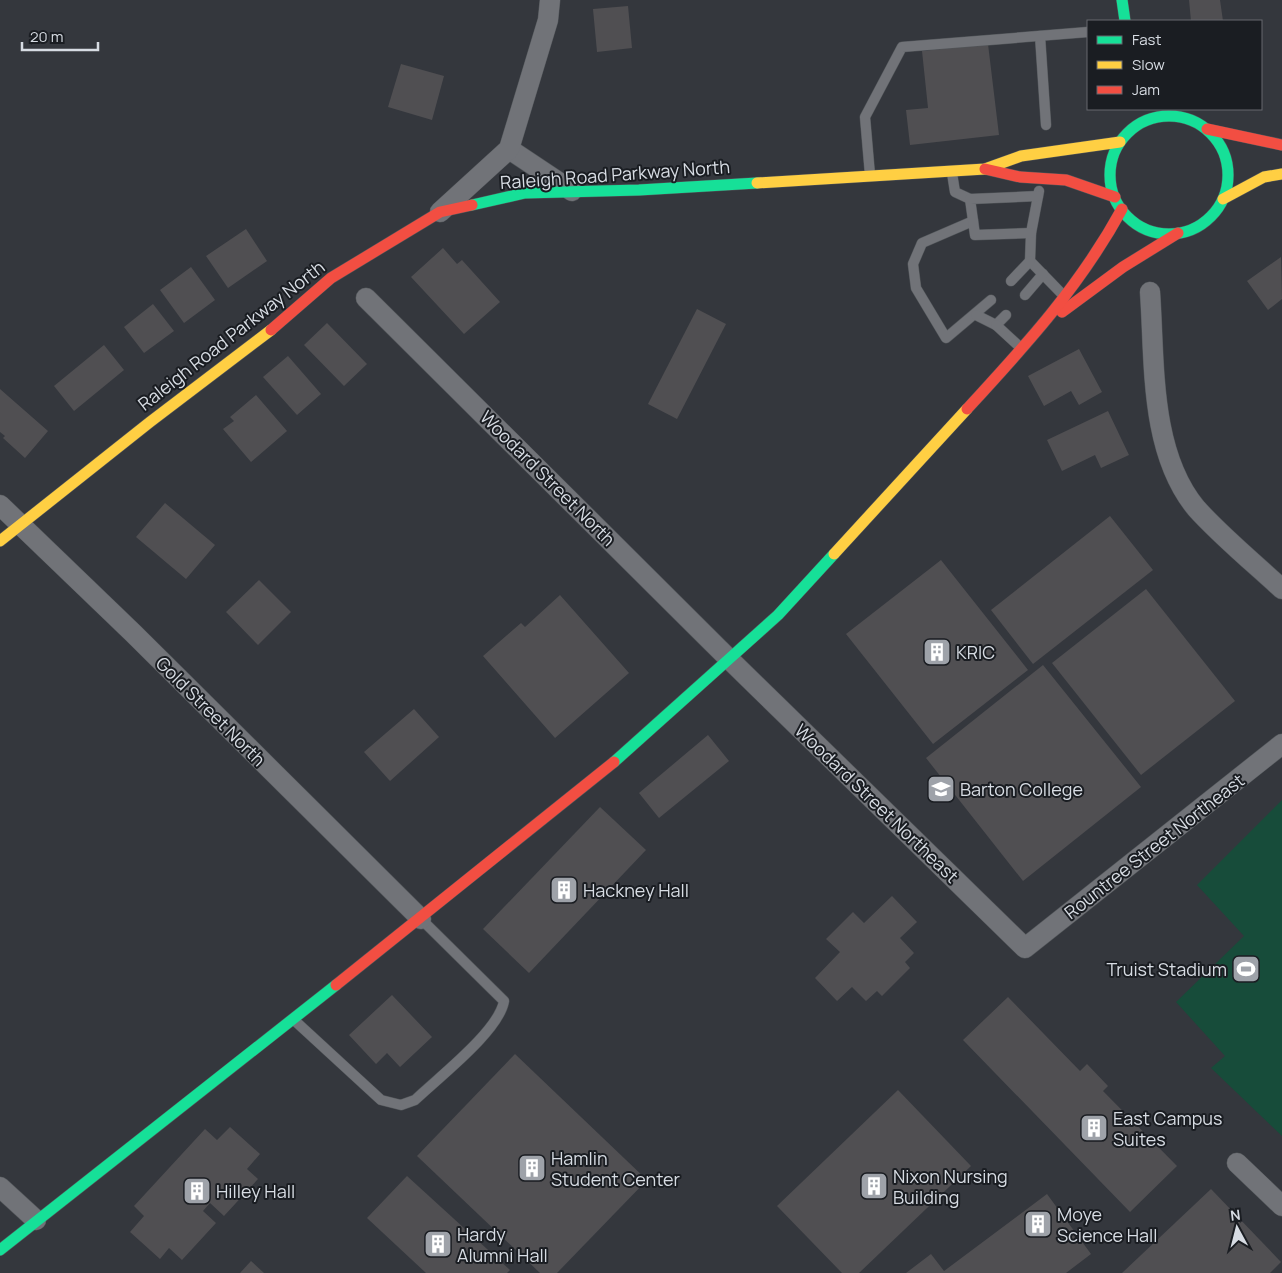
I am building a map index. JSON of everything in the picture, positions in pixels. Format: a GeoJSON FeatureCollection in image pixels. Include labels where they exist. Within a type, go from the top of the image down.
{"type":"FeatureCollection","features":[{"type":"Feature","properties":{"kind":"street"},"geometry":{"type":"LineString","coordinates":[[440,212],[509,150],[548,20],[550,0]]}},
{"type":"Feature","properties":{"kind":"street"},"geometry":{"type":"LineString","coordinates":[[1122,0],[1125,20]]}},
{"type":"Feature","properties":{"kind":"street"},"geometry":{"type":"LineString","coordinates":[[1043,326],[1123,267],[1178,233],[1197,227],[1212,215],[1223,199],[1228,180],[1227,161],[1219,143],[1206,129],[1180,110]]}},
{"type":"Feature","properties":{"kind":"street"},"geometry":{"type":"LineString","coordinates":[[1178,233],[1159,232],[1140,226],[1122,209],[1115,197],[1110,178],[1112,159],[1123,138],[1139,124],[1155,118],[1172,116],[1190,119]]}},
{"type":"Feature","properties":{"kind":"street"},"geometry":{"type":"LineString","coordinates":[[1123,138],[1124,118]]}},
{"type":"Feature","properties":{"kind":"street"},"geometry":{"type":"LineString","coordinates":[[1206,129],[1282,145]]}},
{"type":"Feature","properties":{"kind":"street","name":"Raleigh Road Parkway North"},"geometry":{"type":"LineString","coordinates":[[985,169],[1021,156],[1123,138]]}},
{"type":"Feature","properties":{"kind":"street"},"geometry":{"type":"LineString","coordinates":[[509,150],[572,191]]}},
{"type":"Feature","properties":{"kind":"street","name":"Raleigh Road Parkway North"},"geometry":{"type":"LineString","coordinates":[[0,541],[150,422],[263,337],[331,278],[440,212],[525,193],[639,190],[985,169],[1020,177],[1066,180],[1115,197]]}},
{"type":"Feature","properties":{"kind":"street"},"geometry":{"type":"LineString","coordinates":[[1223,199],[1264,177],[1282,174]]}},
{"type":"Feature","properties":{"kind":"street"},"geometry":{"type":"LineString","coordinates":[[0,1250],[421,919],[630,750],[778,615],[1043,326],[1104,242],[1122,209]]}},
{"type":"Feature","properties":{"kind":"street"},"geometry":{"type":"LineString","coordinates":[[1150,292],[1158,410],[1163,442],[1176,476],[1196,508],[1282,589]]}},
{"type":"Feature","properties":{"kind":"street","name":"Woodard Street North"},"geometry":{"type":"LineString","coordinates":[[366,298],[729,659]]}},
{"type":"Feature","properties":{"kind":"street","name":"Gold Street North"},"geometry":{"type":"LineString","coordinates":[[0,506],[140,640],[421,919]]}},
{"type":"Feature","properties":{"kind":"street","name":"Woodard Street Northeast"},"geometry":{"type":"LineString","coordinates":[[729,659],[1025,948]]}},
{"type":"Feature","properties":{"kind":"street","name":"Rountree Street Northeast"},"geometry":{"type":"LineString","coordinates":[[1025,948],[1282,744]]}},
{"type":"Feature","properties":{"kind":"street"},"geometry":{"type":"LineString","coordinates":[[1237,1163],[1282,1206]]}},
{"type":"Feature","properties":{"kind":"street"},"geometry":{"type":"LineString","coordinates":[[0,1187],[36,1220]]}},
{"type":"Feature","properties":{"kind":"lane"},"geometry":{"type":"LineString","coordinates":[[870,175],[865,117],[902,47],[1087,32]]}},
{"type":"Feature","properties":{"kind":"lane"},"geometry":{"type":"LineString","coordinates":[[1040,36],[1046,125]]}},
{"type":"Feature","properties":{"kind":"lane"},"geometry":{"type":"LineString","coordinates":[[952,171],[955,192],[970,199],[1038,196]]}},
{"type":"Feature","properties":{"kind":"lane"},"geometry":{"type":"LineString","coordinates":[[1011,281],[1030,261],[1031,234],[1041,178]]}},
{"type":"Feature","properties":{"kind":"lane"},"geometry":{"type":"LineString","coordinates":[[970,199],[975,235],[1031,234]]}},
{"type":"Feature","properties":{"kind":"lane"},"geometry":{"type":"LineString","coordinates":[[973,221],[922,243],[913,264],[916,288],[946,338],[976,315],[991,300]]}},
{"type":"Feature","properties":{"kind":"lane"},"geometry":{"type":"LineString","coordinates":[[1030,261],[1064,296]]}},
{"type":"Feature","properties":{"kind":"lane"},"geometry":{"type":"LineString","coordinates":[[1024,295],[1043,274]]}},
{"type":"Feature","properties":{"kind":"lane"},"geometry":{"type":"LineString","coordinates":[[976,315],[996,325],[1022,349]]}},
{"type":"Feature","properties":{"kind":"lane"},"geometry":{"type":"LineString","coordinates":[[996,325],[1006,315]]}},
{"type":"Feature","properties":{"kind":"lane"},"geometry":{"type":"LineString","coordinates":[[293,1019],[381,1100],[401,1105],[415,1100],[492,1027],[502,1012],[504,1001],[421,919]]}},
{"type":"Feature","properties":{"kind":"green space","name":"Truist Stadium"},"geometry":{"type":"Polygon","coordinates":[[[1282,800],[1282,1136],[1211,1068],[1225,1056],[1176,1002],[1244,936],[1197,885],[1282,800]]]}},
{"type":"Feature","properties":{"kind":"building"},"geometry":{"type":"Polygon","coordinates":[[[1189,0],[1220,0],[1223,20],[1191,20],[1189,0]]]}},
{"type":"Feature","properties":{"kind":"building"},"geometry":{"type":"Polygon","coordinates":[[[628,6],[632,48],[597,52],[593,9],[628,6]]]}},
{"type":"Feature","properties":{"kind":"building"},"geometry":{"type":"Polygon","coordinates":[[[988,44],[999,135],[910,145],[906,110],[928,108],[922,51],[988,44]]]}},
{"type":"Feature","properties":{"kind":"building"},"geometry":{"type":"Polygon","coordinates":[[[401,64],[444,76],[432,120],[388,107],[401,64]]]}},
{"type":"Feature","properties":{"kind":"building"},"geometry":{"type":"Polygon","coordinates":[[[246,229],[267,261],[228,288],[206,256],[246,229]]]}},
{"type":"Feature","properties":{"kind":"building"},"geometry":{"type":"Polygon","coordinates":[[[443,248],[457,264],[462,260],[500,302],[464,334],[411,277],[443,248]]]}},
{"type":"Feature","properties":{"kind":"building"},"geometry":{"type":"Polygon","coordinates":[[[1281,257],[1282,299],[1268,310],[1247,281],[1281,257]]]}},
{"type":"Feature","properties":{"kind":"building"},"geometry":{"type":"Polygon","coordinates":[[[191,267],[215,300],[184,323],[160,290],[191,267]]]}},
{"type":"Feature","properties":{"kind":"building"},"geometry":{"type":"Polygon","coordinates":[[[153,304],[174,331],[144,353],[124,327],[153,304]]]}},
{"type":"Feature","properties":{"kind":"building"},"geometry":{"type":"Polygon","coordinates":[[[697,309],[726,324],[677,419],[648,404],[697,309]]]}},
{"type":"Feature","properties":{"kind":"building"},"geometry":{"type":"Polygon","coordinates":[[[327,323],[367,364],[344,386],[304,345],[327,323]]]}},
{"type":"Feature","properties":{"kind":"building"},"geometry":{"type":"Polygon","coordinates":[[[104,345],[124,370],[74,411],[54,386],[104,345]]]}},
{"type":"Feature","properties":{"kind":"building"},"geometry":{"type":"Polygon","coordinates":[[[1079,349],[1102,392],[1079,405],[1071,391],[1044,406],[1028,376],[1079,349]]]}},
{"type":"Feature","properties":{"kind":"building"},"geometry":{"type":"Polygon","coordinates":[[[288,356],[321,394],[297,415],[263,377],[288,356]]]}},
{"type":"Feature","properties":{"kind":"building"},"geometry":{"type":"Polygon","coordinates":[[[0,389],[48,431],[25,458],[3,438],[5,436],[0,432],[0,389]]]}},
{"type":"Feature","properties":{"kind":"building"},"geometry":{"type":"Polygon","coordinates":[[[256,395],[287,431],[251,462],[223,429],[234,421],[230,417],[256,395]]]}},
{"type":"Feature","properties":{"kind":"building"},"geometry":{"type":"Polygon","coordinates":[[[1108,411],[1129,455],[1101,468],[1095,455],[1062,471],[1047,440],[1108,411]]]}},
{"type":"Feature","properties":{"kind":"building"},"geometry":{"type":"Polygon","coordinates":[[[165,503],[215,545],[186,579],[136,537],[165,503]]]}},
{"type":"Feature","properties":{"kind":"building"},"geometry":{"type":"Polygon","coordinates":[[[1110,516],[1153,570],[1033,664],[991,610],[1110,516]]]}},
{"type":"Feature","properties":{"kind":"building","name":"KRIC"},"geometry":{"type":"Polygon","coordinates":[[[941,560],[1028,670],[933,744],[846,634],[941,560]]]}},
{"type":"Feature","properties":{"kind":"building"},"geometry":{"type":"Polygon","coordinates":[[[259,580],[291,612],[258,645],[226,612],[259,580]]]}},
{"type":"Feature","properties":{"kind":"building"},"geometry":{"type":"Polygon","coordinates":[[[1146,589],[1235,701],[1141,775],[1052,663],[1146,589]]]}},
{"type":"Feature","properties":{"kind":"building"},"geometry":{"type":"Polygon","coordinates":[[[560,595],[629,673],[555,738],[483,656],[521,623],[525,627],[560,595]]]}},
{"type":"Feature","properties":{"kind":"building"},"geometry":{"type":"Polygon","coordinates":[[[1043,665],[1141,787],[1023,881],[926,758],[1043,665]]]}},
{"type":"Feature","properties":{"kind":"building"},"geometry":{"type":"Polygon","coordinates":[[[414,709],[439,737],[390,781],[364,752],[414,709]]]}},
{"type":"Feature","properties":{"kind":"building"},"geometry":{"type":"Polygon","coordinates":[[[708,735],[729,761],[659,818],[639,793],[708,735]]]}},
{"type":"Feature","properties":{"kind":"building","name":"Hackney Hall"},"geometry":{"type":"Polygon","coordinates":[[[600,807],[646,850],[529,973],[483,929],[600,807]]]}},
{"type":"Feature","properties":{"kind":"building"},"geometry":{"type":"Polygon","coordinates":[[[892,896],[917,922],[900,938],[914,953],[905,962],[910,968],[882,996],[877,991],[866,1001],[852,987],[837,1001],[815,978],[840,952],[826,939],[853,912],[864,923],[892,896]]]}},
{"type":"Feature","properties":{"kind":"building"},"geometry":{"type":"Polygon","coordinates":[[[392,995],[432,1037],[400,1067],[387,1053],[376,1064],[349,1035],[392,995]]]}},
{"type":"Feature","properties":{"kind":"building","name":"East Campus Suites"},"geometry":{"type":"Polygon","coordinates":[[[1008,997],[1080,1071],[1087,1064],[1108,1086],[1103,1091],[1177,1166],[1130,1212],[963,1040],[1008,997]]]}},
{"type":"Feature","properties":{"kind":"building","name":"Hamlin Student Center"},"geometry":{"type":"Polygon","coordinates":[[[515,1054],[647,1180],[557,1273],[540,1273],[417,1156],[515,1054]]]}},
{"type":"Feature","properties":{"kind":"building","name":"Nixon Nursing Building"},"geometry":{"type":"Polygon","coordinates":[[[898,1090],[971,1166],[859,1273],[842,1273],[777,1206],[898,1090]]]}},
{"type":"Feature","properties":{"kind":"building","name":"Hilley Hall"},"geometry":{"type":"Polygon","coordinates":[[[230,1127],[260,1154],[247,1169],[258,1179],[224,1216],[210,1203],[203,1211],[216,1223],[182,1260],[169,1248],[160,1259],[130,1232],[144,1216],[134,1206],[205,1129],[217,1140],[230,1127]]]}},
{"type":"Feature","properties":{"kind":"building","name":"Hardy Alumni Hall"},"geometry":{"type":"Polygon","coordinates":[[[407,1176],[510,1270],[507,1273],[426,1273],[367,1218],[407,1176]]]}},
{"type":"Feature","properties":{"kind":"building"},"geometry":{"type":"Polygon","coordinates":[[[1211,1189],[1281,1262],[1270,1273],[1122,1273],[1211,1189]]]}},
{"type":"Feature","properties":{"kind":"building","name":"Moye Science Hall"},"geometry":{"type":"Polygon","coordinates":[[[1047,1194],[1091,1254],[1066,1273],[906,1273],[931,1254],[944,1271],[1047,1194]]]}},
{"type":"Feature","properties":{"kind":"building"},"geometry":{"type":"Polygon","coordinates":[[[251,1261],[264,1273],[240,1273],[251,1261]]]}},
{"type":"Feature","properties":{"kind":"traffic: fast"},"geometry":{"type":"LineString","coordinates":[[1122,0],[1125,20]]}},
{"type":"Feature","properties":{"kind":"traffic: fast"},"geometry":{"type":"LineString","coordinates":[[1169,116],[1191,121],[1202,126],[1218,142],[1223,153],[1228,175],[1223,197],[1218,208],[1202,224],[1191,229],[1169,234],[1147,229],[1136,224],[1120,208],[1115,197],[1110,175],[1115,153],[1120,142],[1136,126],[1147,121],[1169,116]]}},
{"type":"Feature","properties":{"kind":"traffic: fast"},"geometry":{"type":"LineString","coordinates":[[472,205],[525,193],[639,190],[757,183]]}},
{"type":"Feature","properties":{"kind":"traffic: fast"},"geometry":{"type":"LineString","coordinates":[[614,762],[778,615],[834,554]]}},
{"type":"Feature","properties":{"kind":"traffic: fast"},"geometry":{"type":"LineString","coordinates":[[0,1250],[336,985]]}},
{"type":"Feature","properties":{"kind":"traffic: slow"},"geometry":{"type":"LineString","coordinates":[[757,183],[985,169],[1021,156],[1120,142]]}},
{"type":"Feature","properties":{"kind":"traffic: slow"},"geometry":{"type":"LineString","coordinates":[[1223,199],[1264,177],[1282,174]]}},
{"type":"Feature","properties":{"kind":"traffic: slow"},"geometry":{"type":"LineString","coordinates":[[0,541],[150,422],[271,330]]}},
{"type":"Feature","properties":{"kind":"traffic: slow"},"geometry":{"type":"LineString","coordinates":[[834,554],[967,409]]}},
{"type":"Feature","properties":{"kind":"traffic: jam"},"geometry":{"type":"LineString","coordinates":[[1207,129],[1282,145]]}},
{"type":"Feature","properties":{"kind":"traffic: jam"},"geometry":{"type":"LineString","coordinates":[[985,169],[1020,177],[1066,180],[1115,197]]}},
{"type":"Feature","properties":{"kind":"traffic: jam"},"geometry":{"type":"LineString","coordinates":[[271,330],[331,278],[440,212],[472,205]]}},
{"type":"Feature","properties":{"kind":"traffic: jam"},"geometry":{"type":"LineString","coordinates":[[967,409],[1051,314],[1088,264],[1122,209]]}},
{"type":"Feature","properties":{"kind":"traffic: jam"},"geometry":{"type":"LineString","coordinates":[[1062,312],[1123,267],[1178,233]]}},
{"type":"Feature","properties":{"kind":"traffic: jam"},"geometry":{"type":"LineString","coordinates":[[336,985],[614,762]]}},
{"type":"Feature","properties":{"kind":"place","name":"KRIC"},"geometry":{"type":"Point","coordinates":[937,652]}},
{"type":"Feature","properties":{"kind":"place","name":"Barton College"},"geometry":{"type":"Point","coordinates":[941,789]}},
{"type":"Feature","properties":{"kind":"place","name":"Hackney Hall"},"geometry":{"type":"Point","coordinates":[564,890]}},
{"type":"Feature","properties":{"kind":"place","name":"Truist Stadium"},"geometry":{"type":"Point","coordinates":[1246,969]}},
{"type":"Feature","properties":{"kind":"place","name":"East Campus Suites"},"geometry":{"type":"Point","coordinates":[1094,1128]}},
{"type":"Feature","properties":{"kind":"place","name":"Hamlin Student Center"},"geometry":{"type":"Point","coordinates":[532,1168]}},
{"type":"Feature","properties":{"kind":"place","name":"Nixon Nursing Building"},"geometry":{"type":"Point","coordinates":[874,1186]}},
{"type":"Feature","properties":{"kind":"place","name":"Hilley Hall"},"geometry":{"type":"Point","coordinates":[197,1191]}},
{"type":"Feature","properties":{"kind":"place","name":"Moye Science Hall"},"geometry":{"type":"Point","coordinates":[1038,1224]}},
{"type":"Feature","properties":{"kind":"place","name":"Hardy Alumni Hall"},"geometry":{"type":"Point","coordinates":[438,1244]}}]}
